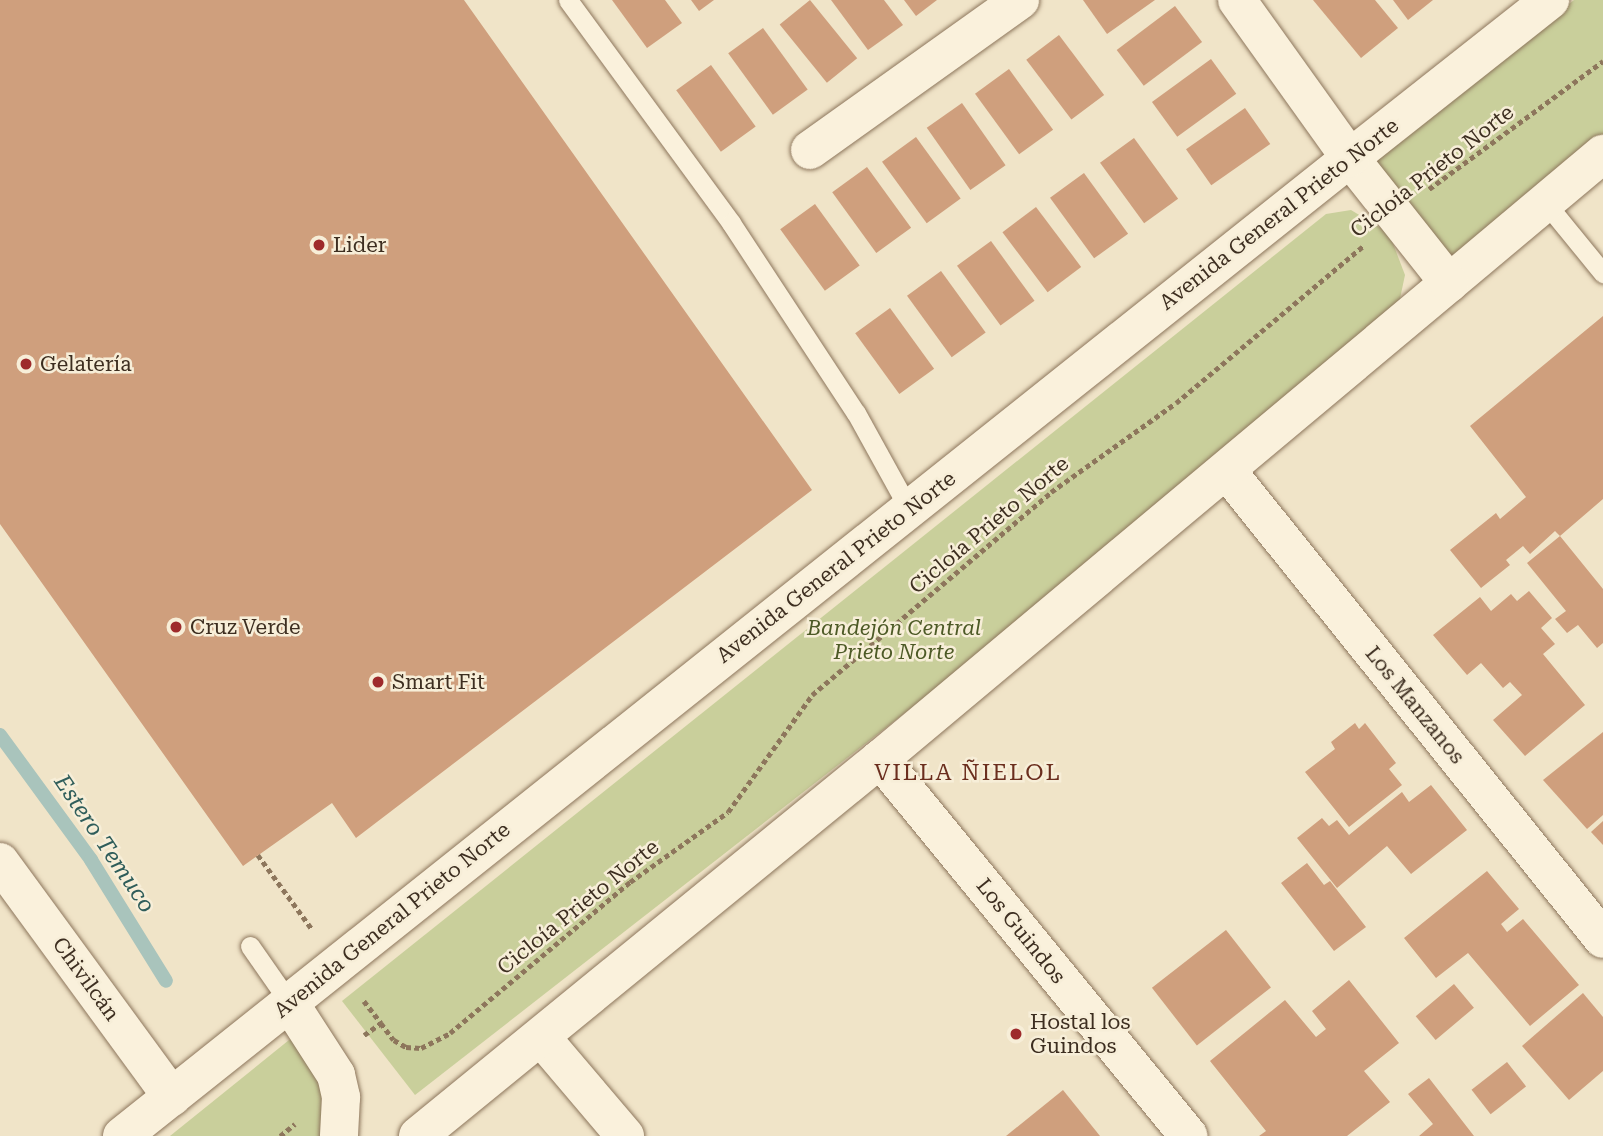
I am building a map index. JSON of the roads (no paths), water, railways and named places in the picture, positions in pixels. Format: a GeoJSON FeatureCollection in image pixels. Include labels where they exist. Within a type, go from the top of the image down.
{"type":"FeatureCollection","features":[{"type":"Feature","properties":{"kind":"street"},"geometry":{"type":"LineString","coordinates":[[810,150],[1020,0]]}},
{"type":"Feature","properties":{"kind":"street"},"geometry":{"type":"LineString","coordinates":[[1237,0],[1350,158],[1449,283]]}},
{"type":"Feature","properties":{"kind":"street","name":"Avenida General Prieto Norte"},"geometry":{"type":"LineString","coordinates":[[122,1136],[1550,0]]}},
{"type":"Feature","properties":{"kind":"street"},"geometry":{"type":"LineString","coordinates":[[418,1136],[880,759],[1603,154]]}},
{"type":"Feature","properties":{"kind":"street","name":"Los Manzanos"},"geometry":{"type":"LineString","coordinates":[[1227,471],[1603,939]]}},
{"type":"Feature","properties":{"kind":"street","name":"Los Guindos"},"geometry":{"type":"LineString","coordinates":[[880,759],[1189,1136]]}},
{"type":"Feature","properties":{"kind":"street","name":"Chivilcán"},"geometry":{"type":"LineString","coordinates":[[0,862],[172,1097]]}},
{"type":"Feature","properties":{"kind":"street"},"geometry":{"type":"LineString","coordinates":[[289,1002],[331,1065],[341,1097],[339,1136]]}},
{"type":"Feature","properties":{"kind":"street"},"geometry":{"type":"LineString","coordinates":[[541,1037],[625,1136]]}},
{"type":"Feature","properties":{"kind":"lane"},"geometry":{"type":"LineString","coordinates":[[568,0],[731,223],[856,413],[909,509]]}},
{"type":"Feature","properties":{"kind":"lane"},"geometry":{"type":"LineString","coordinates":[[1545,202],[1603,274]]}},
{"type":"Feature","properties":{"kind":"lane"},"geometry":{"type":"LineString","coordinates":[[250,946],[289,1002]]}},
{"type":"Feature","properties":{"kind":"waterway","name":"Estero Temuco"},"geometry":{"type":"LineString","coordinates":[[0,735],[91,860],[166,981]]}},
{"type":"Feature","properties":{"kind":"place","name":"Lider"},"geometry":{"type":"Point","coordinates":[319,245]}},
{"type":"Feature","properties":{"kind":"place","name":"Gelatería"},"geometry":{"type":"Point","coordinates":[26,364]}},
{"type":"Feature","properties":{"kind":"place","name":"Cruz Verde"},"geometry":{"type":"Point","coordinates":[176,627]}},
{"type":"Feature","properties":{"kind":"place","name":"Smart Fit"},"geometry":{"type":"Point","coordinates":[378,682]}},
{"type":"Feature","properties":{"kind":"place","name":"Hostal los Guindos"},"geometry":{"type":"Point","coordinates":[1016,1034]}},
{"type":"Feature","properties":{"kind":"district","name":"VILLA ÑIELOL"},"geometry":{"type":"Point","coordinates":[968,773]}},
{"type":"Feature","properties":{"kind":"park label","name":"Bandejón Central Prieto Norte"},"geometry":{"type":"Point","coordinates":[894,640]}}]}
